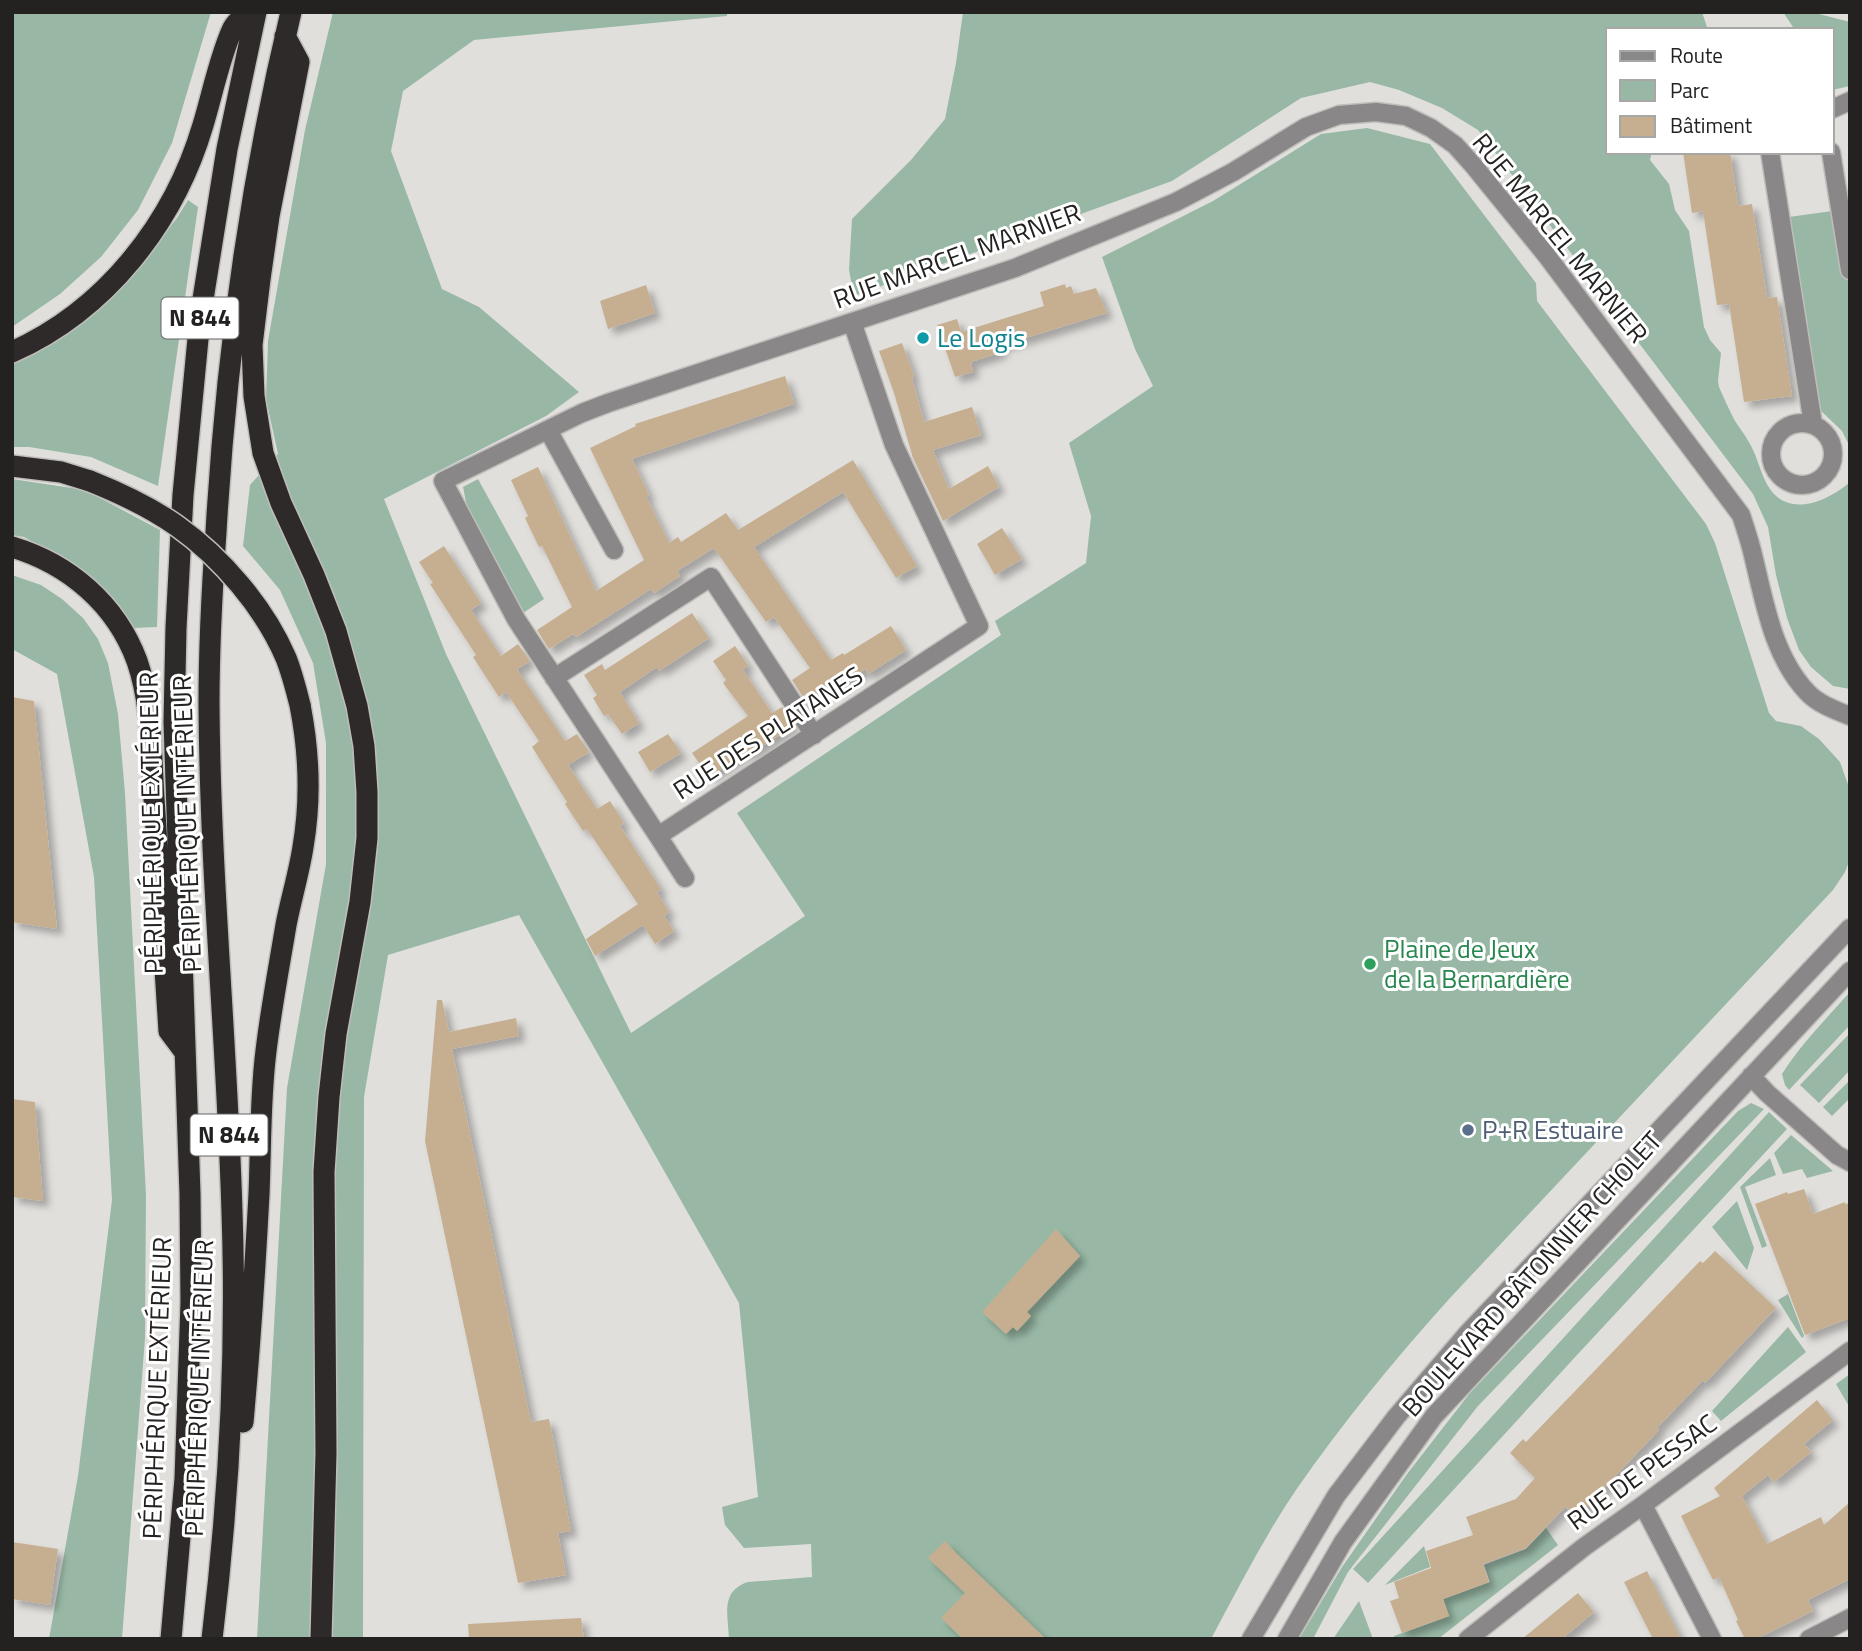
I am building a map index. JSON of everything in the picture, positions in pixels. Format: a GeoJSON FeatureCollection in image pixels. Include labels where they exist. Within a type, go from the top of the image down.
{"type":"FeatureCollection","features":[{"type":"Feature","properties":{"kind":"highway"},"geometry":{"type":"LineString","coordinates":[[12,352],[52,331],[85,306],[117,278],[140,251],[175,196],[201,130],[234,25],[247,12]]}},
{"type":"Feature","properties":{"kind":"highway","name":"PÉRIPHÉRIQUE EXTÉRIEUR"},"geometry":{"type":"LineString","coordinates":[[171,1639],[184,1479],[190,1337],[190,1194],[174,722],[176,628],[183,495],[196,358],[213,229],[229,137],[256,12]]}},
{"type":"Feature","properties":{"kind":"highway","name":"PÉRIPHÉRIQUE INTÉRIEUR"},"geometry":{"type":"LineString","coordinates":[[212,1639],[230,1415],[232,1218],[212,839],[210,631],[218,486],[229,359],[265,131],[291,12]]}},
{"type":"Feature","properties":{"kind":"highway"},"geometry":{"type":"LineString","coordinates":[[285,36],[299,62],[269,216],[260,279],[252,345],[254,396],[263,453],[281,503],[337,631],[357,706],[364,746],[367,792],[360,902],[336,1034],[324,1172],[326,1454],[321,1639]]}},
{"type":"Feature","properties":{"kind":"highway"},"geometry":{"type":"LineString","coordinates":[[12,466],[61,472],[123,495],[176,526],[219,563],[265,618],[285,656],[305,730],[307,816],[303,848],[286,923],[266,1051],[252,1328],[223,1639]]}},
{"type":"Feature","properties":{"kind":"highway"},"geometry":{"type":"LineString","coordinates":[[12,547],[46,559],[80,581],[115,620],[137,662],[148,718],[169,1031],[184,1051]]}},
{"type":"Feature","properties":{"kind":"street"},"geometry":{"type":"LineString","coordinates":[[1834,108],[1850,99]]}},
{"type":"Feature","properties":{"kind":"street","name":"RUE MARCEL MARNIER"},"geometry":{"type":"LineString","coordinates":[[443,481],[608,402],[1015,268],[1176,202],[1233,172],[1306,127],[1339,115],[1376,113],[1406,117],[1431,128],[1455,145],[1473,165],[1547,256],[1741,515],[1768,614],[1782,653],[1794,676],[1809,694],[1850,716]]}},
{"type":"Feature","properties":{"kind":"street"},"geometry":{"type":"LineString","coordinates":[[1770,154],[1813,424]]}},
{"type":"Feature","properties":{"kind":"street"},"geometry":{"type":"LineString","coordinates":[[1831,154],[1850,270]]}},
{"type":"Feature","properties":{"kind":"street","name":"RUE DES PLATANES"},"geometry":{"type":"LineString","coordinates":[[443,481],[516,619],[658,836],[979,626],[894,445],[852,322]]}},
{"type":"Feature","properties":{"kind":"street"},"geometry":{"type":"LineString","coordinates":[[548,429],[614,550]]}},
{"type":"Feature","properties":{"kind":"street"},"geometry":{"type":"LineString","coordinates":[[554,678],[711,577],[814,734]]}},
{"type":"Feature","properties":{"kind":"street"},"geometry":{"type":"LineString","coordinates":[[658,836],[685,878]]}},
{"type":"Feature","properties":{"kind":"street","name":"BOULEVARD BÂTONNIER CHOLET"},"geometry":{"type":"LineString","coordinates":[[1251,1639],[1336,1496],[1413,1396],[1465,1335],[1850,929]]}},
{"type":"Feature","properties":{"kind":"street","name":"BOULEVARD BÂTONNIER CHOLET"},"geometry":{"type":"LineString","coordinates":[[1287,1639],[1343,1542],[1434,1416],[1850,971]]}},
{"type":"Feature","properties":{"kind":"street"},"geometry":{"type":"LineString","coordinates":[[1751,1076],[1837,1155],[1850,1162]]}},
{"type":"Feature","properties":{"kind":"street","name":"RUE DE PESSAC"},"geometry":{"type":"LineString","coordinates":[[1468,1639],[1584,1547],[1850,1351]]}},
{"type":"Feature","properties":{"kind":"street"},"geometry":{"type":"LineString","coordinates":[[1643,1505],[1712,1639]]}},
{"type":"Feature","properties":{"kind":"street"},"geometry":{"type":"LineString","coordinates":[[1809,1639],[1850,1618]]}},
{"type":"Feature","properties":{"kind":"green space"},"geometry":{"type":"Polygon","coordinates":[[[12,12],[211,12],[172,143],[138,210],[101,257],[60,294],[12,327],[12,12]]]}},
{"type":"Feature","properties":{"kind":"green space","name":"Plaine de Jeux de la Bernardière"},"geometry":{"type":"Polygon","coordinates":[[[333,12],[727,12],[727,16],[474,40],[403,91],[391,151],[442,289],[479,307],[579,392],[546,416],[384,499],[446,654],[631,1033],[805,916],[737,813],[1001,635],[995,621],[1086,563],[1091,516],[1069,443],[1153,386],[1135,349],[1102,257],[1213,201],[1321,134],[1367,128],[1430,144],[1536,283],[1537,301],[1706,524],[1715,543],[1769,713],[1776,721],[1801,726],[1819,739],[1840,762],[1850,790],[1850,859],[1833,890],[1450,1298],[1389,1368],[1332,1440],[1284,1508],[1211,1639],[729,1639],[727,1613],[733,1591],[748,1582],[812,1577],[811,1544],[744,1548],[725,1525],[722,1507],[758,1497],[739,1303],[519,915],[388,955],[364,1097],[363,1639],[257,1639],[287,1088],[326,864],[326,743],[313,663],[280,590],[243,546],[250,485],[278,454],[266,399],[268,341],[305,130],[333,12]]]}},
{"type":"Feature","properties":{"kind":"green space"},"geometry":{"type":"Polygon","coordinates":[[[963,12],[1702,12],[1707,28],[1606,28],[1606,154],[1652,154],[1650,160],[1669,184],[1675,210],[1689,231],[1704,327],[1721,353],[1719,387],[1735,421],[1753,449],[1770,489],[1778,498],[1798,505],[1820,500],[1850,482],[1850,689],[1833,686],[1811,667],[1799,650],[1776,575],[1768,527],[1753,494],[1478,130],[1442,108],[1399,90],[1370,82],[1301,98],[1172,181],[854,296],[849,270],[852,219],[911,160],[945,119],[963,12]]]}},
{"type":"Feature","properties":{"kind":"green space"},"geometry":{"type":"Polygon","coordinates":[[[1783,12],[1811,12],[1850,22],[1850,86],[1834,90],[1834,28],[1794,28],[1783,12]]]}},
{"type":"Feature","properties":{"kind":"green space"},"geometry":{"type":"Polygon","coordinates":[[[188,200],[198,207],[158,486],[91,457],[29,447],[12,447],[12,363],[56,342],[93,314],[149,254],[188,200]]]}},
{"type":"Feature","properties":{"kind":"green space"},"geometry":{"type":"Polygon","coordinates":[[[1839,210],[1850,270],[1850,447],[1842,431],[1818,408],[1789,217],[1839,210]]]}},
{"type":"Feature","properties":{"kind":"green space"},"geometry":{"type":"Polygon","coordinates":[[[12,479],[85,490],[160,530],[157,627],[133,628],[76,565],[24,537],[12,535],[12,479]]]}},
{"type":"Feature","properties":{"kind":"green space"},"geometry":{"type":"Polygon","coordinates":[[[478,479],[544,599],[523,613],[467,507],[463,487],[478,479]]]}},
{"type":"Feature","properties":{"kind":"green space"},"geometry":{"type":"Polygon","coordinates":[[[12,575],[41,585],[83,618],[98,639],[108,663],[118,714],[125,793],[146,1195],[145,1338],[122,1639],[49,1639],[78,1476],[112,1200],[94,877],[57,674],[12,649],[12,575]]]}},
{"type":"Feature","properties":{"kind":"green space"},"geometry":{"type":"Polygon","coordinates":[[[1850,992],[1850,1025],[1789,1090],[1782,1074],[1850,992]]]}},
{"type":"Feature","properties":{"kind":"green space"},"geometry":{"type":"Polygon","coordinates":[[[1850,1033],[1850,1070],[1819,1103],[1800,1085],[1850,1033]]]}},
{"type":"Feature","properties":{"kind":"green space"},"geometry":{"type":"Polygon","coordinates":[[[1850,1080],[1850,1098],[1832,1116],[1823,1107],[1850,1080]]]}},
{"type":"Feature","properties":{"kind":"green space"},"geometry":{"type":"Polygon","coordinates":[[[1751,1103],[1764,1109],[1478,1406],[1348,1572],[1313,1639],[1299,1639],[1342,1567],[1407,1474],[1470,1393],[1738,1111],[1751,1103]]]}},
{"type":"Feature","properties":{"kind":"green space"},"geometry":{"type":"Polygon","coordinates":[[[1769,1112],[1787,1129],[1368,1583],[1353,1569],[1769,1112]]]}},
{"type":"Feature","properties":{"kind":"green space"},"geometry":{"type":"Polygon","coordinates":[[[1791,1135],[1833,1171],[1807,1178],[1802,1169],[1783,1174],[1774,1153],[1791,1135]]]}},
{"type":"Feature","properties":{"kind":"green space"},"geometry":{"type":"Polygon","coordinates":[[[1770,1158],[1776,1175],[1745,1187],[1767,1246],[1762,1248],[1740,1187],[1770,1158]]]}},
{"type":"Feature","properties":{"kind":"green space"},"geometry":{"type":"Polygon","coordinates":[[[1737,1201],[1754,1248],[1747,1270],[1712,1227],[1737,1201]]]}},
{"type":"Feature","properties":{"kind":"green space"},"geometry":{"type":"Polygon","coordinates":[[[1788,1294],[1804,1336],[1802,1338],[1778,1300],[1788,1294]]]}},
{"type":"Feature","properties":{"kind":"green space"},"geometry":{"type":"Polygon","coordinates":[[[1788,1327],[1806,1352],[1721,1421],[1712,1411],[1788,1327]]]}},
{"type":"Feature","properties":{"kind":"green space"},"geometry":{"type":"Polygon","coordinates":[[[1850,1374],[1850,1408],[1836,1384],[1850,1374]]]}},
{"type":"Feature","properties":{"kind":"green space"},"geometry":{"type":"Polygon","coordinates":[[[1546,1528],[1558,1545],[1438,1639],[1395,1639],[1394,1636],[1449,1616],[1443,1599],[1490,1582],[1484,1565],[1526,1549],[1546,1528]]]}},
{"type":"Feature","properties":{"kind":"green space"},"geometry":{"type":"Polygon","coordinates":[[[1424,1546],[1430,1567],[1385,1585],[1424,1546]]]}},
{"type":"Feature","properties":{"kind":"green space"},"geometry":{"type":"Polygon","coordinates":[[[1359,1601],[1373,1639],[1333,1639],[1359,1601]]]}},
{"type":"Feature","properties":{"kind":"building"},"geometry":{"type":"Polygon","coordinates":[[[1683,154],[1730,154],[1738,206],[1752,204],[1767,298],[1777,297],[1792,396],[1744,402],[1729,304],[1717,305],[1703,211],[1692,213],[1683,154]]]}},
{"type":"Feature","properties":{"kind":"building"},"geometry":{"type":"Polygon","coordinates":[[[1065,284],[1066,288],[1071,286],[1074,294],[1096,288],[1107,313],[1000,346],[1002,352],[971,362],[973,372],[955,377],[937,325],[957,319],[961,332],[1044,306],[1040,292],[1065,284]]]}},
{"type":"Feature","properties":{"kind":"building"},"geometry":{"type":"Polygon","coordinates":[[[646,285],[655,313],[608,329],[600,301],[646,285]]]}},
{"type":"Feature","properties":{"kind":"building"},"geometry":{"type":"Polygon","coordinates":[[[902,343],[914,376],[912,378],[924,422],[972,407],[981,435],[933,450],[949,489],[988,466],[999,487],[943,521],[913,458],[879,351],[902,343]]]}},
{"type":"Feature","properties":{"kind":"building"},"geometry":{"type":"Polygon","coordinates":[[[785,376],[794,404],[632,459],[649,495],[646,496],[669,543],[678,537],[681,542],[726,513],[738,530],[853,460],[917,566],[896,578],[843,492],[754,547],[831,660],[891,626],[906,650],[868,674],[865,669],[837,688],[833,681],[805,700],[792,680],[810,668],[774,617],[766,622],[714,548],[677,571],[680,576],[654,593],[651,589],[576,637],[573,634],[549,649],[537,630],[572,607],[525,518],[528,516],[511,480],[538,467],[596,591],[644,560],[590,448],[636,426],[635,424],[785,376]]]}},
{"type":"Feature","properties":{"kind":"building"},"geometry":{"type":"Polygon","coordinates":[[[1002,528],[1022,559],[995,575],[977,544],[1002,528]]]}},
{"type":"Feature","properties":{"kind":"building"},"geometry":{"type":"Polygon","coordinates":[[[444,546],[481,603],[471,610],[501,656],[518,644],[530,661],[517,669],[565,741],[577,734],[589,752],[568,765],[597,809],[610,801],[624,823],[620,826],[661,889],[657,892],[669,912],[664,916],[674,931],[655,944],[643,925],[595,956],[586,939],[638,904],[587,829],[583,831],[565,804],[567,802],[532,747],[539,741],[506,692],[499,697],[473,657],[476,655],[430,584],[433,583],[419,562],[444,546]]]}},
{"type":"Feature","properties":{"kind":"building"},"geometry":{"type":"Polygon","coordinates":[[[692,613],[709,638],[659,671],[657,667],[620,692],[639,723],[622,734],[608,714],[604,716],[593,698],[597,695],[584,675],[602,664],[605,670],[692,613]]]}},
{"type":"Feature","properties":{"kind":"building"},"geometry":{"type":"Polygon","coordinates":[[[735,646],[748,665],[743,670],[772,713],[782,707],[794,725],[749,755],[747,752],[709,777],[692,753],[748,716],[723,683],[726,680],[713,661],[735,646]]]}},
{"type":"Feature","properties":{"kind":"building"},"geometry":{"type":"Polygon","coordinates":[[[12,697],[34,701],[57,929],[12,922],[12,697]]]}},
{"type":"Feature","properties":{"kind":"building"},"geometry":{"type":"Polygon","coordinates":[[[668,734],[681,753],[650,772],[638,752],[668,734]]]}},
{"type":"Feature","properties":{"kind":"building"},"geometry":{"type":"Polygon","coordinates":[[[437,1000],[442,1000],[449,1032],[516,1018],[519,1036],[452,1049],[531,1422],[549,1419],[571,1531],[558,1533],[566,1575],[518,1583],[425,1141],[437,1000]]]}},
{"type":"Feature","properties":{"kind":"building"},"geometry":{"type":"Polygon","coordinates":[[[12,1099],[35,1102],[43,1201],[12,1197],[12,1099]]]}},
{"type":"Feature","properties":{"kind":"building"},"geometry":{"type":"Polygon","coordinates":[[[1804,1189],[1813,1214],[1845,1202],[1850,1203],[1850,1318],[1805,1335],[1755,1204],[1787,1192],[1788,1194],[1804,1189]]]}},
{"type":"Feature","properties":{"kind":"building"},"geometry":{"type":"Polygon","coordinates":[[[1056,1229],[1080,1256],[1027,1312],[1031,1316],[1017,1331],[1013,1327],[1006,1334],[982,1312],[1056,1229]]]}},
{"type":"Feature","properties":{"kind":"building"},"geometry":{"type":"Polygon","coordinates":[[[1715,1251],[1776,1308],[1705,1383],[1703,1380],[1677,1407],[1657,1428],[1659,1430],[1576,1517],[1565,1507],[1526,1548],[1483,1564],[1489,1582],[1443,1599],[1449,1616],[1402,1633],[1390,1601],[1399,1598],[1394,1582],[1431,1568],[1426,1551],[1473,1535],[1466,1517],[1516,1499],[1535,1478],[1510,1453],[1523,1439],[1526,1442],[1700,1261],[1703,1263],[1715,1251]]]}},
{"type":"Feature","properties":{"kind":"building"},"geometry":{"type":"Polygon","coordinates":[[[1817,1400],[1833,1420],[1804,1444],[1811,1452],[1774,1482],[1768,1475],[1742,1496],[1767,1544],[1821,1517],[1824,1525],[1850,1502],[1850,1579],[1808,1600],[1813,1611],[1756,1639],[1745,1639],[1719,1577],[1713,1580],[1681,1516],[1720,1496],[1714,1488],[1817,1400]]]}},
{"type":"Feature","properties":{"kind":"building"},"geometry":{"type":"Polygon","coordinates":[[[945,1541],[1046,1639],[963,1639],[941,1618],[965,1593],[928,1558],[945,1541]]]}},
{"type":"Feature","properties":{"kind":"building"},"geometry":{"type":"Polygon","coordinates":[[[12,1542],[58,1549],[50,1605],[12,1599],[12,1542]]]}},
{"type":"Feature","properties":{"kind":"building"},"geometry":{"type":"Polygon","coordinates":[[[1647,1571],[1681,1639],[1653,1639],[1624,1582],[1647,1571]]]}},
{"type":"Feature","properties":{"kind":"building"},"geometry":{"type":"Polygon","coordinates":[[[1578,1593],[1594,1612],[1562,1639],[1522,1639],[1578,1593]]]}},
{"type":"Feature","properties":{"kind":"building"},"geometry":{"type":"Polygon","coordinates":[[[581,1618],[584,1639],[469,1639],[468,1624],[581,1618]]]}},
{"type":"Feature","properties":{"kind":"place","name":"Le Logis"},"geometry":{"type":"Point","coordinates":[923,338]}},
{"type":"Feature","properties":{"kind":"place","name":"Plaine de Jeux de la Bernardière"},"geometry":{"type":"Point","coordinates":[1370,964]}},
{"type":"Feature","properties":{"kind":"place","name":"P+R Estuaire"},"geometry":{"type":"Point","coordinates":[1468,1130]}}]}
